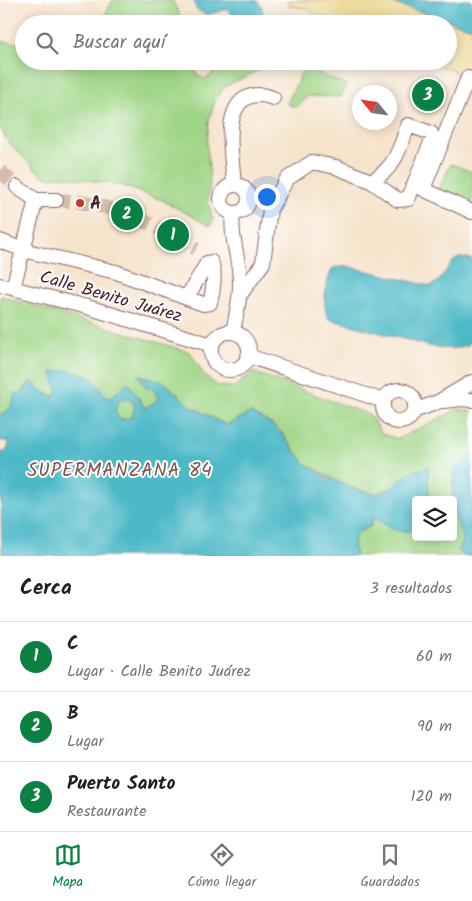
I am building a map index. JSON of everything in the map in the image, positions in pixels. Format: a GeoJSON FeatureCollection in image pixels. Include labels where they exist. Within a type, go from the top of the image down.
{"type":"FeatureCollection","features":[{"type":"Feature","properties":{"kind":"street"},"geometry":{"type":"LineString","coordinates":[[468,78],[423,188],[472,212]]}},
{"type":"Feature","properties":{"kind":"street"},"geometry":{"type":"LineString","coordinates":[[234,186],[231,128],[234,110],[238,103],[249,97],[265,95],[273,98]]}},
{"type":"Feature","properties":{"kind":"street"},"geometry":{"type":"LineString","coordinates":[[240,295],[263,263],[270,209],[287,179],[312,162],[336,167],[371,181],[398,200],[408,199],[432,140],[431,133],[408,124],[394,163],[382,176],[371,181]]}},
{"type":"Feature","properties":{"kind":"street"},"geometry":{"type":"LineString","coordinates":[[234,186],[245,189],[250,201],[246,209],[233,213],[225,209],[221,200],[224,191],[234,186]]}},
{"type":"Feature","properties":{"kind":"street"},"geometry":{"type":"LineString","coordinates":[[17,187],[36,200],[56,200]]}},
{"type":"Feature","properties":{"kind":"street"},"geometry":{"type":"LineString","coordinates":[[6,286],[24,250],[36,200]]}},
{"type":"Feature","properties":{"kind":"street"},"geometry":{"type":"LineString","coordinates":[[233,213],[233,243],[238,267],[240,295],[233,332]]}},
{"type":"Feature","properties":{"kind":"street"},"geometry":{"type":"LineString","coordinates":[[0,241],[24,250],[116,272],[188,298]]}},
{"type":"Feature","properties":{"kind":"street","name":"Calle Benito Juárez"},"geometry":{"type":"LineString","coordinates":[[6,286],[87,307],[212,344]]}},
{"type":"Feature","properties":{"kind":"street"},"geometry":{"type":"LineString","coordinates":[[233,332],[244,338],[248,343],[248,356],[246,361],[236,369],[224,369],[211,357],[212,344],[223,333],[233,332]]}},
{"type":"Feature","properties":{"kind":"street"},"geometry":{"type":"LineString","coordinates":[[248,356],[384,401]]}},
{"type":"Feature","properties":{"kind":"street"},"geometry":{"type":"LineString","coordinates":[[414,411],[414,401],[404,390],[389,393],[384,401],[384,412],[387,416],[397,422],[407,420],[414,411],[438,402],[472,382]]}},
{"type":"Feature","properties":{"kind":"street"},"geometry":{"type":"LineString","coordinates":[[438,402],[461,399],[472,400]]}},
{"type":"Feature","properties":{"kind":"green space"},"geometry":{"type":"Polygon","coordinates":[[[113,0],[172,0],[180,15],[105,15],[113,0]]]}},
{"type":"Feature","properties":{"kind":"green space"},"geometry":{"type":"Polygon","coordinates":[[[0,41],[15,43],[15,70],[195,70],[198,76],[205,79],[212,75],[213,71],[217,70],[260,70],[226,86],[216,98],[209,120],[207,144],[210,182],[208,202],[213,220],[210,226],[162,200],[120,185],[60,176],[52,178],[42,176],[8,142],[0,128],[0,41]]]}},
{"type":"Feature","properties":{"kind":"green space"},"geometry":{"type":"Polygon","coordinates":[[[303,70],[311,70],[347,85],[341,97],[308,96],[296,107],[287,104],[303,70]]]}},
{"type":"Feature","properties":{"kind":"green space"},"geometry":{"type":"Polygon","coordinates":[[[451,164],[472,172],[472,207],[437,192],[451,164]]]}},
{"type":"Feature","properties":{"kind":"green space"},"geometry":{"type":"Polygon","coordinates":[[[0,296],[190,352],[204,375],[218,386],[234,387],[253,372],[370,415],[382,434],[398,439],[458,409],[472,411],[472,455],[454,469],[452,496],[429,496],[428,467],[405,477],[395,486],[377,494],[349,487],[305,464],[278,428],[251,413],[226,425],[192,407],[164,382],[139,375],[148,389],[151,386],[159,399],[145,408],[128,382],[109,399],[89,376],[55,381],[58,392],[54,396],[26,386],[7,413],[0,415],[0,296]]]}},
{"type":"Feature","properties":{"kind":"green space"},"geometry":{"type":"Polygon","coordinates":[[[125,399],[132,402],[135,409],[132,416],[125,419],[118,416],[115,409],[118,402],[125,399]]]}},
{"type":"Feature","properties":{"kind":"green space"},"geometry":{"type":"Polygon","coordinates":[[[372,519],[378,519],[383,524],[409,531],[412,530],[412,541],[457,541],[457,522],[463,542],[458,551],[465,556],[357,556],[354,551],[356,534],[371,526],[372,519]]]}},
{"type":"Feature","properties":{"kind":"sand"},"geometry":{"type":"Polygon","coordinates":[[[288,0],[383,0],[431,15],[315,15],[307,8],[290,6],[288,0]]]}},
{"type":"Feature","properties":{"kind":"sand"},"geometry":{"type":"Polygon","coordinates":[[[457,23],[472,28],[472,79],[450,70],[457,70],[457,23]]]}},
{"type":"Feature","properties":{"kind":"water"},"geometry":{"type":"Polygon","coordinates":[[[194,0],[256,0],[261,5],[262,14],[232,15],[228,9],[206,15],[196,9],[194,0]]]}},
{"type":"Feature","properties":{"kind":"water"},"geometry":{"type":"Polygon","coordinates":[[[383,0],[472,0],[472,28],[457,23],[457,15],[431,15],[383,0]]]}},
{"type":"Feature","properties":{"kind":"water"},"geometry":{"type":"Polygon","coordinates":[[[460,257],[472,259],[472,340],[468,345],[453,349],[429,346],[329,319],[325,308],[325,294],[328,279],[333,268],[347,266],[430,286],[440,280],[451,264],[460,257]]]}},
{"type":"Feature","properties":{"kind":"water"},"geometry":{"type":"Polygon","coordinates":[[[68,370],[89,376],[109,399],[128,382],[145,408],[159,399],[151,386],[147,389],[138,375],[164,382],[192,407],[226,425],[251,413],[262,418],[282,434],[309,467],[339,483],[362,491],[371,493],[384,492],[412,472],[428,467],[429,496],[412,496],[412,530],[396,530],[378,519],[372,519],[371,526],[356,534],[353,547],[357,556],[290,556],[286,553],[281,556],[2,556],[0,451],[4,453],[8,448],[9,441],[0,441],[0,415],[10,407],[15,394],[23,392],[31,381],[48,395],[54,396],[58,392],[51,372],[68,370]],[[124,399],[118,403],[116,412],[121,420],[132,417],[135,404],[130,399],[124,399]]]}},
{"type":"Feature","properties":{"kind":"water"},"geometry":{"type":"Polygon","coordinates":[[[472,455],[472,556],[465,556],[457,551],[463,542],[457,519],[457,496],[452,496],[454,469],[472,455]]]}},
{"type":"Feature","properties":{"kind":"tunnel"},"geometry":{"type":"LineString","coordinates":[[0,171],[17,187]]}},
{"type":"Feature","properties":{"kind":"tunnel"},"geometry":{"type":"LineString","coordinates":[[56,200],[112,209],[163,230],[196,249]]}},
{"type":"Feature","properties":{"kind":"place","name":"Puerto Santo"},"geometry":{"type":"Point","coordinates":[428,95]}},
{"type":"Feature","properties":{"kind":"place","name":"A"},"geometry":{"type":"Point","coordinates":[80,203]}},
{"type":"Feature","properties":{"kind":"place","name":"B"},"geometry":{"type":"Point","coordinates":[127,214]}},
{"type":"Feature","properties":{"kind":"place","name":"C"},"geometry":{"type":"Point","coordinates":[173,235]}},
{"type":"Feature","properties":{"kind":"district","name":"SUPERMANZANA 84"},"geometry":{"type":"Point","coordinates":[120,469]}}]}
